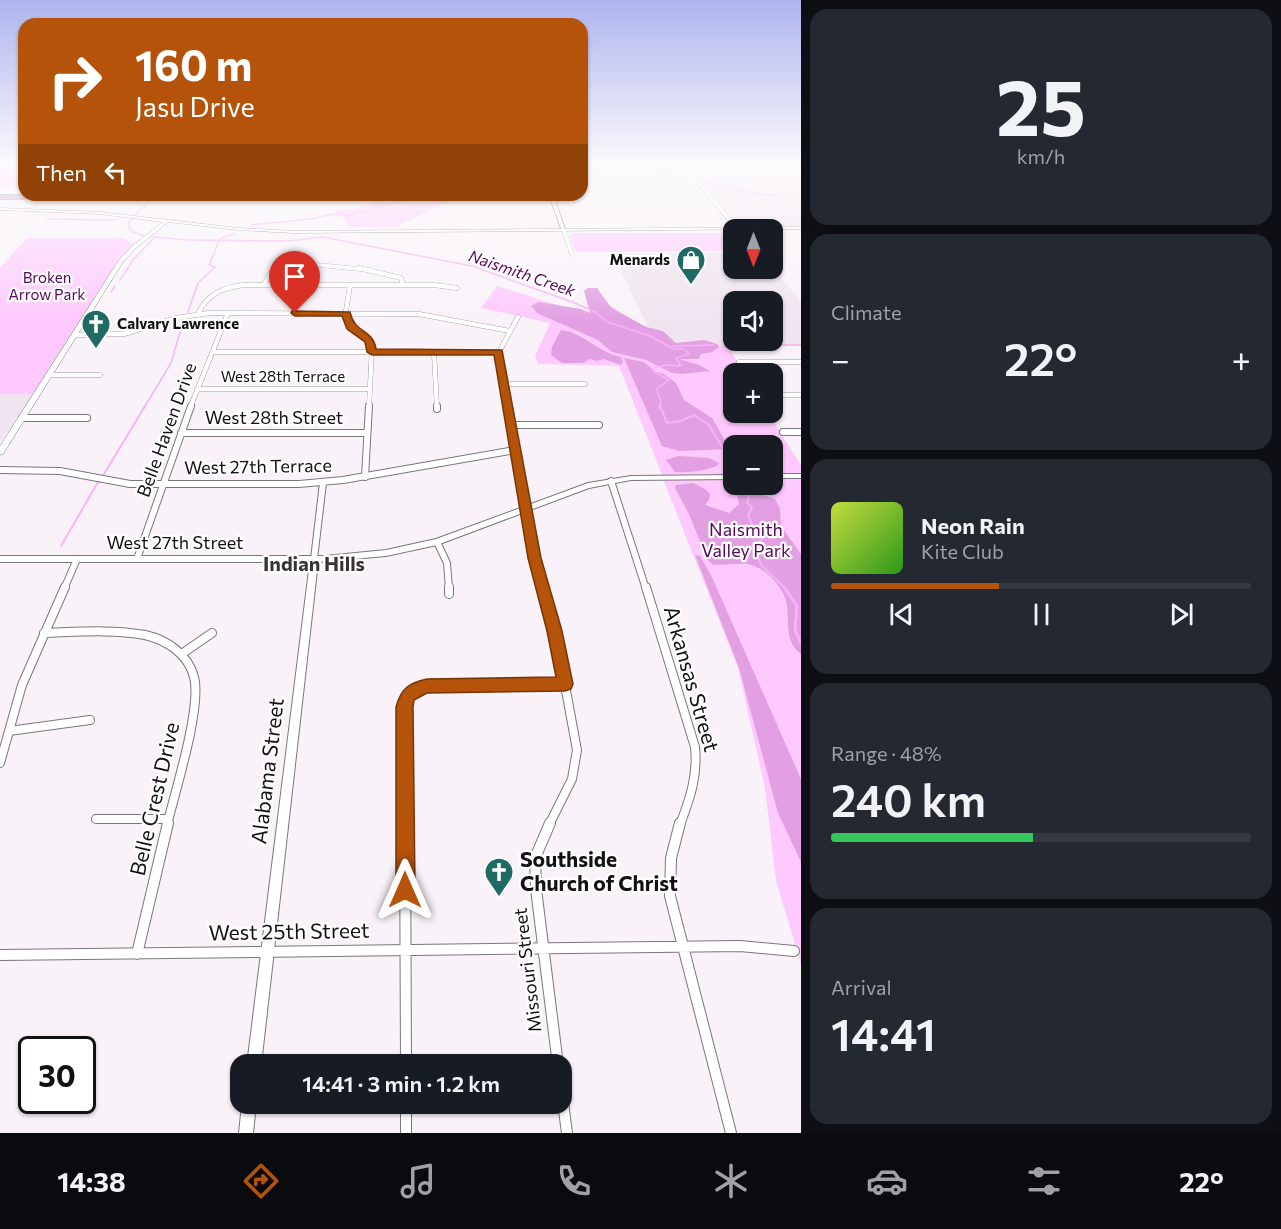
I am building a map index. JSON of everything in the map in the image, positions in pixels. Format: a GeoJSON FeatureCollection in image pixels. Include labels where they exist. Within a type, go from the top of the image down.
{"type":"FeatureCollection","features":[{"type":"Feature","properties":{"kind":"main road"},"geometry":{"type":"LineString","coordinates":[[127,216],[280,232],[723,232]]}},
{"type":"Feature","properties":{"kind":"main road"},"geometry":{"type":"LineString","coordinates":[[0,453],[121,261],[168,220]]}},
{"type":"Feature","properties":{"kind":"main road"},"geometry":{"type":"LineString","coordinates":[[638,231],[723,229]]}},
{"type":"Feature","properties":{"kind":"main road"},"geometry":{"type":"LineString","coordinates":[[783,230],[801,230]]}},
{"type":"Feature","properties":{"kind":"main road"},"geometry":{"type":"LineString","coordinates":[[783,232],[801,230]]}},
{"type":"Feature","properties":{"kind":"street"},"geometry":{"type":"LineString","coordinates":[[559,216],[572,254]]}},
{"type":"Feature","properties":{"kind":"street"},"geometry":{"type":"LineString","coordinates":[[264,285],[270,272],[283,267],[299,265],[386,272],[401,278],[404,285]]}},
{"type":"Feature","properties":{"kind":"street"},"geometry":{"type":"LineString","coordinates":[[350,285],[346,319],[350,327],[370,341],[372,352],[365,477]]}},
{"type":"Feature","properties":{"kind":"street"},"geometry":{"type":"LineString","coordinates":[[198,314],[206,299],[219,291],[237,286],[434,285],[457,288]]}},
{"type":"Feature","properties":{"kind":"street"},"geometry":{"type":"LineString","coordinates":[[74,335],[126,333],[176,318],[198,314],[228,313],[426,314],[510,331]]}},
{"type":"Feature","properties":{"kind":"street","name":"Belle Haven Drive"},"geometry":{"type":"LineString","coordinates":[[136,559],[197,389],[228,313]]}},
{"type":"Feature","properties":{"kind":"street"},"geometry":{"type":"LineString","coordinates":[[214,352],[498,352],[518,317]]}},
{"type":"Feature","properties":{"kind":"street"},"geometry":{"type":"LineString","coordinates":[[434,352],[437,409]]}},
{"type":"Feature","properties":{"kind":"street","name":"Missouri Street"},"geometry":{"type":"LineString","coordinates":[[498,352],[534,558],[555,631],[576,738],[577,760],[572,779],[535,858],[543,949],[557,1054]]}},
{"type":"Feature","properties":{"kind":"street"},"geometry":{"type":"LineString","coordinates":[[739,362],[801,362]]}},
{"type":"Feature","properties":{"kind":"street"},"geometry":{"type":"LineString","coordinates":[[49,375],[100,375]]}},
{"type":"Feature","properties":{"kind":"street"},"geometry":{"type":"LineString","coordinates":[[503,384],[585,384]]}},
{"type":"Feature","properties":{"kind":"street","name":"West 28th Terrace"},"geometry":{"type":"LineString","coordinates":[[197,389],[370,390]]}},
{"type":"Feature","properties":{"kind":"street"},"geometry":{"type":"LineString","coordinates":[[783,395],[801,395]]}},
{"type":"Feature","properties":{"kind":"street"},"geometry":{"type":"LineString","coordinates":[[22,418],[87,418]]}},
{"type":"Feature","properties":{"kind":"street"},"geometry":{"type":"LineString","coordinates":[[510,425],[599,425]]}},
{"type":"Feature","properties":{"kind":"street"},"geometry":{"type":"LineString","coordinates":[[783,432],[801,432]]}},
{"type":"Feature","properties":{"kind":"street","name":"West 28th Street"},"geometry":{"type":"LineString","coordinates":[[181,433],[367,433]]}},
{"type":"Feature","properties":{"kind":"street","name":"West 27th Terrace"},"geometry":{"type":"LineString","coordinates":[[0,470],[49,470],[119,482],[163,484],[323,483],[515,450]]}},
{"type":"Feature","properties":{"kind":"street"},"geometry":{"type":"LineString","coordinates":[[783,476],[801,476]]}},
{"type":"Feature","properties":{"kind":"street","name":"West 27th Street"},"geometry":{"type":"LineString","coordinates":[[0,560],[314,559],[386,553],[436,542],[588,486],[643,477],[723,477]]}},
{"type":"Feature","properties":{"kind":"street","name":"Arkansas Street"},"geometry":{"type":"LineString","coordinates":[[611,481],[662,636],[697,758],[694,788],[674,843],[668,877],[670,896],[731,1133]]}},
{"type":"Feature","properties":{"kind":"street","name":"Alabama Street"},"geometry":{"type":"LineString","coordinates":[[255,1054],[323,483]]}},
{"type":"Feature","properties":{"kind":"street"},"geometry":{"type":"LineString","coordinates":[[436,542],[447,563],[448,594]]}},
{"type":"Feature","properties":{"kind":"street"},"geometry":{"type":"LineString","coordinates":[[0,763],[22,685],[77,559]]}},
{"type":"Feature","properties":{"kind":"street"},"geometry":{"type":"LineString","coordinates":[[44,633],[142,634],[171,643],[183,653],[212,633]]}},
{"type":"Feature","properties":{"kind":"street","name":"Belle Crest Drive"},"geometry":{"type":"LineString","coordinates":[[137,954],[196,697],[193,671],[183,653]]}},
{"type":"Feature","properties":{"kind":"street"},"geometry":{"type":"LineString","coordinates":[[406,1054],[404,707],[407,696],[416,688],[427,686],[565,684]]}},
{"type":"Feature","properties":{"kind":"street"},"geometry":{"type":"LineString","coordinates":[[9,730],[90,720]]}},
{"type":"Feature","properties":{"kind":"street"},"geometry":{"type":"LineString","coordinates":[[96,819],[168,819]]}},
{"type":"Feature","properties":{"kind":"street","name":"West 25th Street"},"geometry":{"type":"LineString","coordinates":[[0,955],[683,947],[762,947],[794,951]]}},
{"type":"Feature","properties":{"kind":"street"},"geometry":{"type":"LineString","coordinates":[[246,1133],[248,1114]]}},
{"type":"Feature","properties":{"kind":"street"},"geometry":{"type":"LineString","coordinates":[[406,1114],[406,1133]]}},
{"type":"Feature","properties":{"kind":"street"},"geometry":{"type":"LineString","coordinates":[[565,1114],[567,1133]]}},
{"type":"Feature","properties":{"kind":"shaded area"},"geometry":{"type":"Polygon","coordinates":[[[731,216],[801,216],[801,227],[783,227],[783,219],[734,219],[731,216]]]}},
{"type":"Feature","properties":{"kind":"shaded area"},"geometry":{"type":"Polygon","coordinates":[[[723,253],[723,279],[782,279],[801,301],[801,346],[783,346],[783,291],[723,291],[723,346],[611,346],[602,325],[647,325],[613,254],[723,253]]]}},
{"type":"Feature","properties":{"kind":"shaded area"},"geometry":{"type":"Polygon","coordinates":[[[0,394],[34,394],[0,442],[0,394]]]}},
{"type":"Feature","properties":{"kind":"green space"},"geometry":{"type":"Polygon","coordinates":[[[337,216],[419,216],[396,227],[350,227],[345,218],[337,216]]]}},
{"type":"Feature","properties":{"kind":"green space"},"geometry":{"type":"Polygon","coordinates":[[[573,233],[723,233],[723,251],[579,252],[575,251],[569,235],[573,233]]]}},
{"type":"Feature","properties":{"kind":"green space","name":"Broken Arrow Park"},"geometry":{"type":"Polygon","coordinates":[[[27,238],[125,238],[128,242],[136,243],[117,263],[34,394],[0,394],[0,268],[27,238]]]}},
{"type":"Feature","properties":{"kind":"green space","name":"Naismith Valley Park"},"geometry":{"type":"Polygon","coordinates":[[[497,286],[599,318],[611,346],[723,346],[723,351],[731,351],[738,363],[723,363],[723,423],[774,423],[782,435],[723,435],[723,474],[662,475],[619,366],[538,364],[535,356],[550,323],[481,308],[497,286]]]}},
{"type":"Feature","properties":{"kind":"green space"},"geometry":{"type":"Polygon","coordinates":[[[588,288],[597,288],[610,306],[646,327],[663,331],[676,343],[704,340],[717,344],[719,347],[712,352],[701,354],[699,359],[679,359],[710,371],[672,373],[646,360],[612,352],[598,340],[537,313],[531,306],[538,302],[581,309],[590,313],[584,291],[588,288]]]}},
{"type":"Feature","properties":{"kind":"green space"},"geometry":{"type":"Polygon","coordinates":[[[561,330],[577,335],[606,352],[621,357],[623,362],[621,365],[604,359],[597,361],[589,359],[584,363],[562,363],[551,355],[552,347],[561,330]]]}},
{"type":"Feature","properties":{"kind":"green space"},"geometry":{"type":"Polygon","coordinates":[[[624,358],[644,362],[676,383],[684,400],[712,418],[723,437],[723,449],[679,451],[662,446],[624,358]]]}},
{"type":"Feature","properties":{"kind":"green space","name":"Naismith Valley Park"},"geometry":{"type":"Polygon","coordinates":[[[783,437],[801,465],[801,474],[783,474],[783,437]]]}},
{"type":"Feature","properties":{"kind":"green space"},"geometry":{"type":"Polygon","coordinates":[[[678,456],[709,458],[719,463],[717,466],[702,470],[675,472],[666,460],[678,456]]]}},
{"type":"Feature","properties":{"kind":"green space","name":"Naismith Valley Park"},"geometry":{"type":"Polygon","coordinates":[[[783,478],[801,478],[801,964],[776,881],[765,788],[738,668],[663,479],[723,480],[723,495],[783,495],[783,478]]]}},
{"type":"Feature","properties":{"kind":"green space"},"geometry":{"type":"Polygon","coordinates":[[[693,483],[705,489],[710,494],[705,505],[729,513],[739,504],[737,495],[763,495],[775,499],[780,508],[781,526],[801,554],[801,654],[790,638],[787,606],[778,585],[767,573],[753,566],[713,565],[707,559],[689,514],[675,488],[676,485],[693,483]]]}},
{"type":"Feature","properties":{"kind":"green space"},"geometry":{"type":"Polygon","coordinates":[[[695,555],[700,556],[711,575],[801,779],[801,862],[778,813],[739,668],[695,555]]]}},
{"type":"Feature","properties":{"kind":"waterway","name":"Naismith Creek"},"geometry":{"type":"LineString","coordinates":[[134,216],[128,223],[131,231],[144,236],[219,240]]}},
{"type":"Feature","properties":{"kind":"waterway"},"geometry":{"type":"LineString","coordinates":[[251,225],[325,216]]}},
{"type":"Feature","properties":{"kind":"waterway"},"geometry":{"type":"LineString","coordinates":[[46,219],[116,220]]}},
{"type":"Feature","properties":{"kind":"waterway","name":"Naismith Creek"},"geometry":{"type":"LineString","coordinates":[[219,240],[233,234]]}},
{"type":"Feature","properties":{"kind":"waterway","name":"Naismith Creek"},"geometry":{"type":"LineString","coordinates":[[219,240],[289,241],[322,237],[472,266],[575,303],[595,312],[607,322],[650,336],[674,349],[684,349],[689,354],[676,358],[681,366],[666,365],[654,368],[653,371],[669,380],[656,389],[661,401],[659,408]]}},
{"type":"Feature","properties":{"kind":"waterway"},"geometry":{"type":"LineString","coordinates":[[120,280],[134,259],[154,238]]}},
{"type":"Feature","properties":{"kind":"waterway"},"geometry":{"type":"LineString","coordinates":[[188,312],[198,283],[215,267],[209,265],[219,240]]}},
{"type":"Feature","properties":{"kind":"waterway"},"geometry":{"type":"LineString","coordinates":[[111,292],[115,286]]}},
{"type":"Feature","properties":{"kind":"waterway"},"geometry":{"type":"LineString","coordinates":[[144,408],[171,363],[184,319]]}},
{"type":"Feature","properties":{"kind":"waterway"},"geometry":{"type":"LineString","coordinates":[[673,346],[715,345]]}},
{"type":"Feature","properties":{"kind":"waterway"},"geometry":{"type":"LineString","coordinates":[[783,345],[801,345]]}},
{"type":"Feature","properties":{"kind":"waterway"},"geometry":{"type":"LineString","coordinates":[[104,474],[145,406]]}},
{"type":"Feature","properties":{"kind":"waterway","name":"Naismith Creek"},"geometry":{"type":"LineString","coordinates":[[660,406],[667,423],[681,421],[694,415],[709,425],[723,449]]}},
{"type":"Feature","properties":{"kind":"waterway"},"geometry":{"type":"LineString","coordinates":[[61,546],[98,482]]}},
{"type":"Feature","properties":{"kind":"waterway","name":"Naismith Creek"},"geometry":{"type":"LineString","coordinates":[[748,495],[747,502],[752,508],[748,515],[753,527],[761,532],[762,540],[754,545],[761,565],[784,587]]}},
{"type":"Feature","properties":{"kind":"waterway","name":"Naismith Creek"},"geometry":{"type":"LineString","coordinates":[[784,587],[797,606],[795,630],[801,643]]}},
{"type":"Feature","properties":{"kind":"place","name":"Menards"},"geometry":{"type":"Point","coordinates":[691,286]}},
{"type":"Feature","properties":{"kind":"place","name":"Calvary Lawrence"},"geometry":{"type":"Point","coordinates":[96,350]}},
{"type":"Feature","properties":{"kind":"place","name":"Southside Church of Christ"},"geometry":{"type":"Point","coordinates":[499,898]}},
{"type":"Feature","properties":{"kind":"district","name":"Indian Hills"},"geometry":{"type":"Point","coordinates":[314,564]}},
{"type":"Feature","properties":{"kind":"route"},"geometry":{"type":"LineString","coordinates":[[295,313],[346,314],[350,327],[366,336],[370,341],[372,352],[498,352],[534,558],[555,631],[565,684],[421,686],[407,696],[404,707],[405,890]]}}]}
